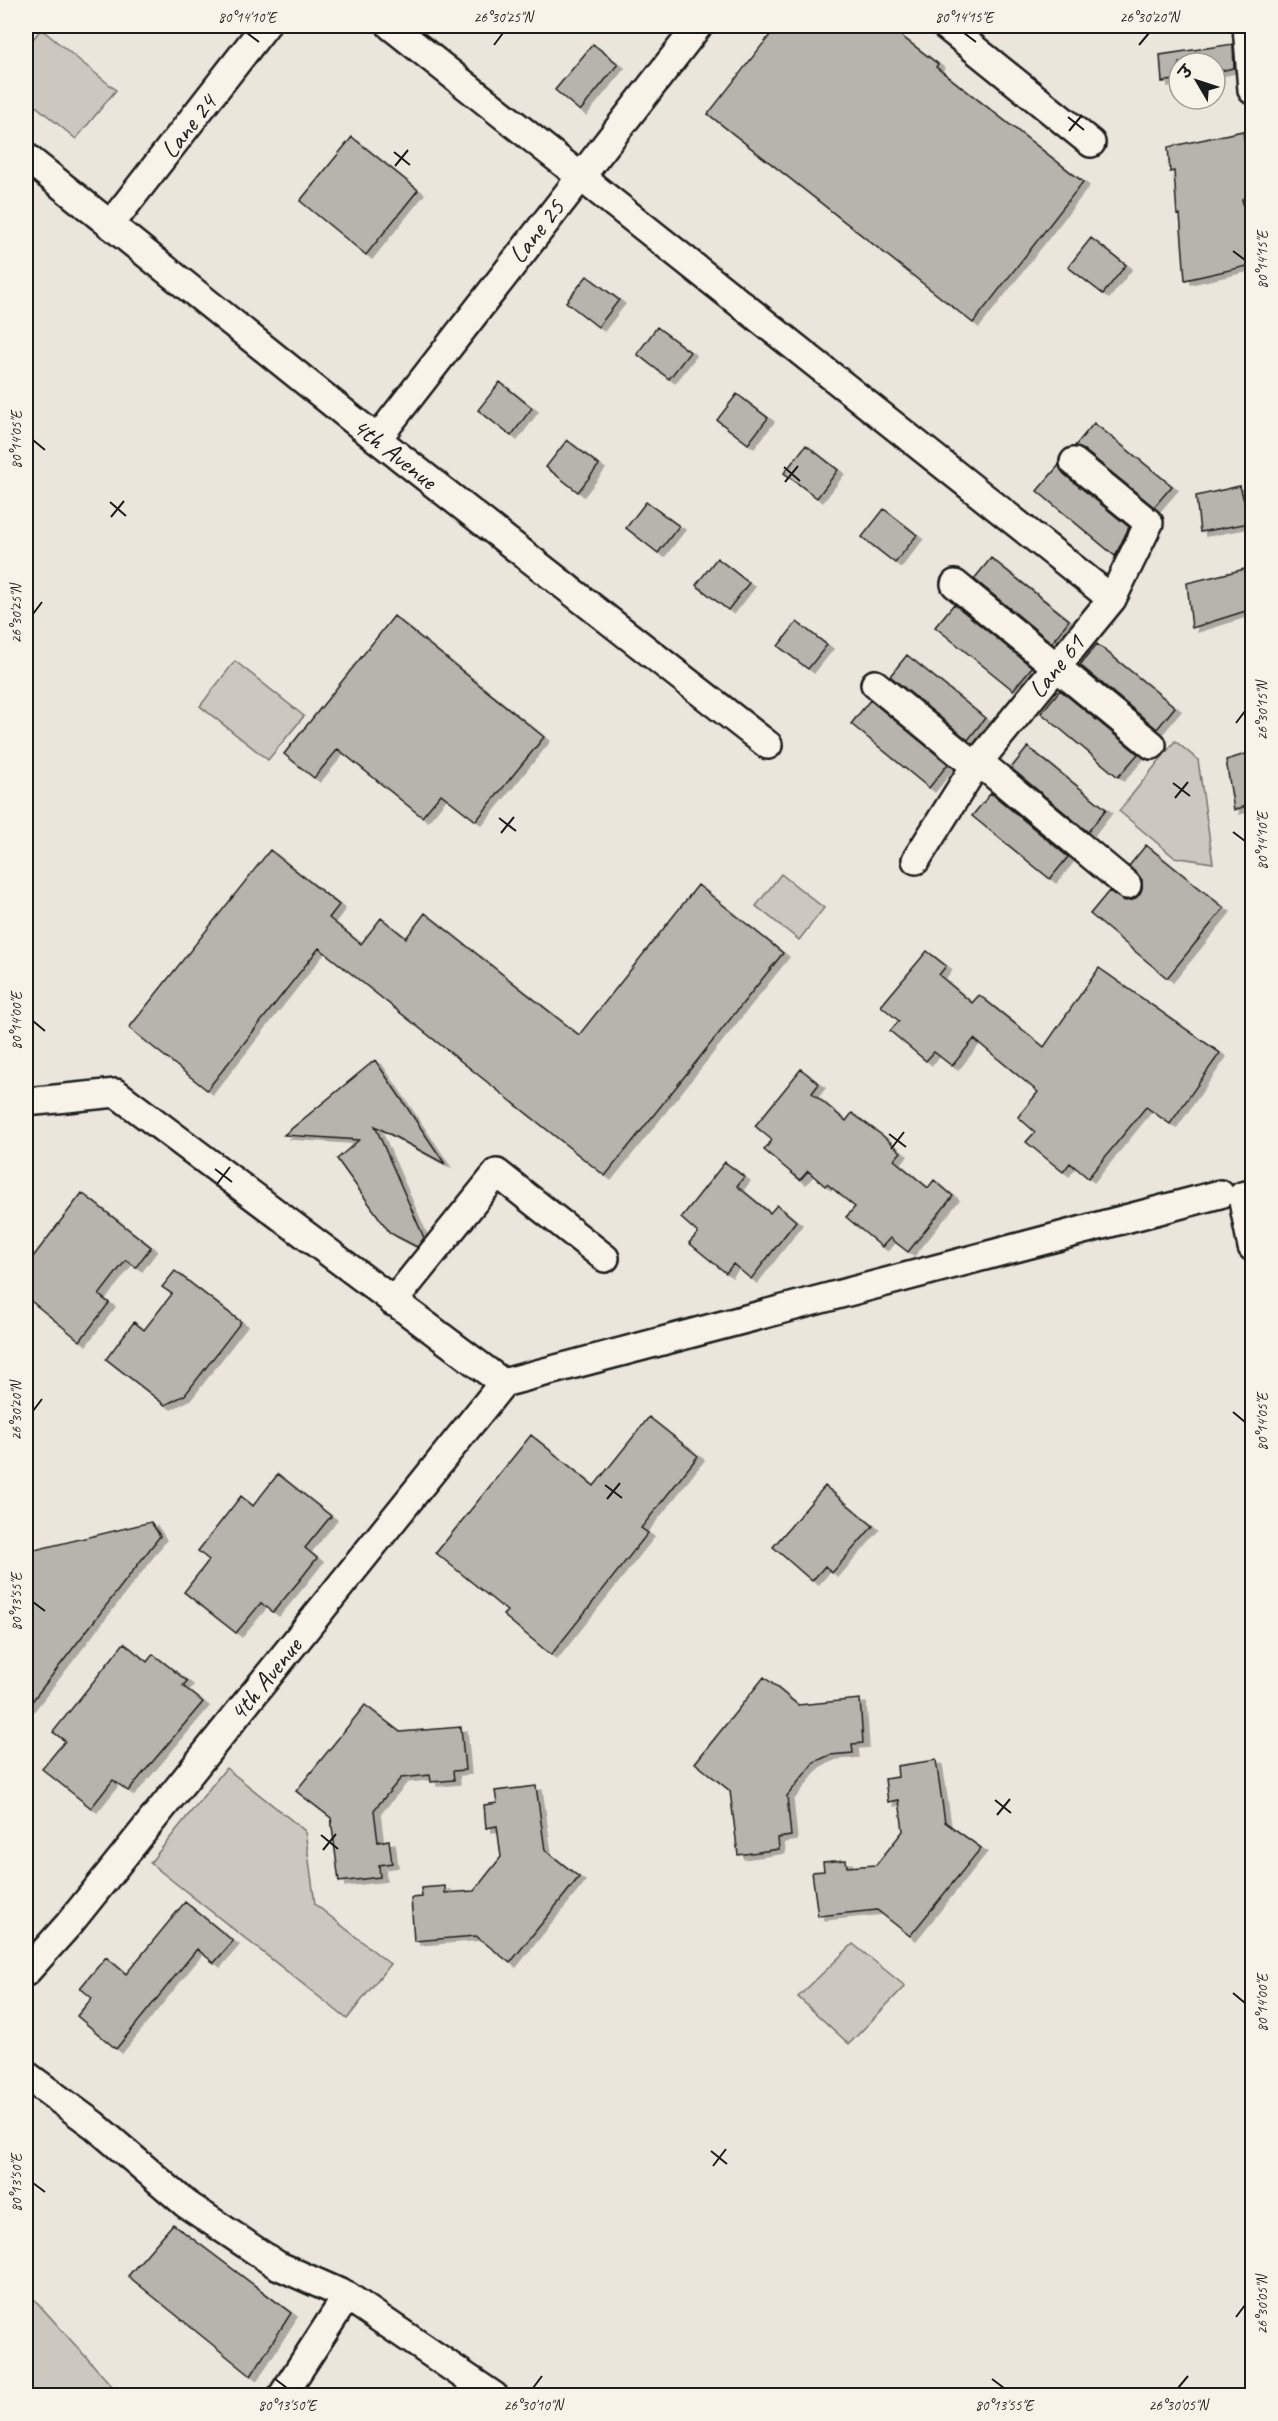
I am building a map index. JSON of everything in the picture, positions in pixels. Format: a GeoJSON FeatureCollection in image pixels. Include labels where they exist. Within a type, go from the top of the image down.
{"type":"FeatureCollection","features":[{"type":"Feature","properties":{"kind":"street","name":"Lane 24"},"geometry":{"type":"LineString","coordinates":[[110,225],[265,26]]}},
{"type":"Feature","properties":{"kind":"street"},"geometry":{"type":"LineString","coordinates":[[391,26],[1112,598]]}},
{"type":"Feature","properties":{"kind":"street","name":"Lane 25"},"geometry":{"type":"LineString","coordinates":[[377,439],[579,175],[698,26]]}},
{"type":"Feature","properties":{"kind":"street"},"geometry":{"type":"LineString","coordinates":[[946,26],[1091,143]]}},
{"type":"Feature","properties":{"kind":"street"},"geometry":{"type":"LineString","coordinates":[[1247,26],[1252,90]]}},
{"type":"Feature","properties":{"kind":"street","name":"4th Avenue"},"geometry":{"type":"LineString","coordinates":[[26,158],[377,439],[768,745]]}},
{"type":"Feature","properties":{"kind":"street","name":"Lane 61"},"geometry":{"type":"LineString","coordinates":[[916,860],[975,766],[1112,598],[1149,523],[1074,462]]}},
{"type":"Feature","properties":{"kind":"street"},"geometry":{"type":"LineString","coordinates":[[956,584],[1152,745]]}},
{"type":"Feature","properties":{"kind":"street"},"geometry":{"type":"LineString","coordinates":[[874,684],[975,766],[990,771],[1127,885]]}},
{"type":"Feature","properties":{"kind":"street"},"geometry":{"type":"LineString","coordinates":[[26,1102],[116,1094],[503,1383],[1220,1194]]}},
{"type":"Feature","properties":{"kind":"street"},"geometry":{"type":"LineString","coordinates":[[393,1302],[497,1173],[605,1258]]}},
{"type":"Feature","properties":{"kind":"street"},"geometry":{"type":"LineString","coordinates":[[1252,1194],[1242,1196],[1252,1247]]}},
{"type":"Feature","properties":{"kind":"street","name":"4th Avenue"},"geometry":{"type":"LineString","coordinates":[[26,1972],[69,1924],[503,1383]]}},
{"type":"Feature","properties":{"kind":"street"},"geometry":{"type":"LineString","coordinates":[[26,2075],[94,2125],[195,2210],[277,2265],[347,2296],[494,2396]]}},
{"type":"Feature","properties":{"kind":"street"},"geometry":{"type":"LineString","coordinates":[[282,2396],[347,2296]]}},
{"type":"Feature","properties":{"kind":"shaded area"},"geometry":{"type":"Polygon","coordinates":[[[41,29],[116,90],[76,139],[26,98],[26,48],[41,29]]]}},
{"type":"Feature","properties":{"kind":"shaded area"},"geometry":{"type":"Polygon","coordinates":[[[235,661],[304,716],[268,760],[200,706],[235,661]]]}},
{"type":"Feature","properties":{"kind":"shaded area"},"geometry":{"type":"Polygon","coordinates":[[[1175,741],[1198,760],[1213,863],[1174,857],[1119,811],[1175,741]]]}},
{"type":"Feature","properties":{"kind":"shaded area"},"geometry":{"type":"Polygon","coordinates":[[[781,874],[824,908],[799,940],[756,906],[781,874]]]}},
{"type":"Feature","properties":{"kind":"shaded area"},"geometry":{"type":"Polygon","coordinates":[[[226,1768],[305,1831],[315,1904],[390,1964],[347,2019],[150,1863],[226,1768]]]}},
{"type":"Feature","properties":{"kind":"shaded area"},"geometry":{"type":"Polygon","coordinates":[[[853,1944],[905,1986],[849,2044],[798,1997],[853,1944]]]}},
{"type":"Feature","properties":{"kind":"shaded area"},"geometry":{"type":"Polygon","coordinates":[[[26,2290],[120,2395],[26,2395],[26,2290]]]}},
{"type":"Feature","properties":{"kind":"building"},"geometry":{"type":"Polygon","coordinates":[[[777,26],[888,26],[938,64],[936,67],[1083,182],[973,323],[708,114],[777,26]]]}},
{"type":"Feature","properties":{"kind":"building"},"geometry":{"type":"Polygon","coordinates":[[[593,44],[618,64],[580,111],[555,90],[593,44]]]}},
{"type":"Feature","properties":{"kind":"building"},"geometry":{"type":"Polygon","coordinates":[[[1233,44],[1234,68],[1227,69],[1227,51],[1187,51],[1233,44]]]}},
{"type":"Feature","properties":{"kind":"building"},"geometry":{"type":"Polygon","coordinates":[[[1167,54],[1167,81],[1162,82],[1160,55],[1167,54]]]}},
{"type":"Feature","properties":{"kind":"building"},"geometry":{"type":"Polygon","coordinates":[[[1243,131],[1252,196],[1242,199],[1252,240],[1252,265],[1185,280],[1180,214],[1177,215],[1174,171],[1170,172],[1168,147],[1243,131]]]}},
{"type":"Feature","properties":{"kind":"building"},"geometry":{"type":"Polygon","coordinates":[[[352,137],[418,190],[366,255],[300,201],[352,137]]]}},
{"type":"Feature","properties":{"kind":"building"},"geometry":{"type":"Polygon","coordinates":[[[1091,238],[1126,265],[1103,294],[1068,267],[1091,238]]]}},
{"type":"Feature","properties":{"kind":"building"},"geometry":{"type":"Polygon","coordinates":[[[587,276],[619,300],[598,327],[566,302],[587,276]]]}},
{"type":"Feature","properties":{"kind":"building"},"geometry":{"type":"Polygon","coordinates":[[[657,327],[690,352],[669,379],[637,354],[657,327]]]}},
{"type":"Feature","properties":{"kind":"building"},"geometry":{"type":"Polygon","coordinates":[[[500,382],[532,408],[511,436],[478,410],[500,382]]]}},
{"type":"Feature","properties":{"kind":"building"},"geometry":{"type":"Polygon","coordinates":[[[737,394],[768,418],[748,444],[717,420],[737,394]]]}},
{"type":"Feature","properties":{"kind":"building"},"geometry":{"type":"Polygon","coordinates":[[[1094,423],[1172,486],[1154,507],[1084,450],[1074,447],[1094,423]]]}},
{"type":"Feature","properties":{"kind":"building"},"geometry":{"type":"Polygon","coordinates":[[[567,440],[599,465],[578,492],[546,467],[567,440]]]}},
{"type":"Feature","properties":{"kind":"building"},"geometry":{"type":"Polygon","coordinates":[[[806,445],[838,470],[817,498],[784,473],[806,445]]]}},
{"type":"Feature","properties":{"kind":"building"},"geometry":{"type":"Polygon","coordinates":[[[1059,465],[1064,474],[1129,527],[1115,556],[1037,491],[1059,465]]]}},
{"type":"Feature","properties":{"kind":"building"},"geometry":{"type":"Polygon","coordinates":[[[1240,486],[1250,523],[1200,532],[1196,496],[1240,486]]]}},
{"type":"Feature","properties":{"kind":"building"},"geometry":{"type":"Polygon","coordinates":[[[646,502],[679,526],[658,553],[626,528],[646,502]]]}},
{"type":"Feature","properties":{"kind":"building"},"geometry":{"type":"Polygon","coordinates":[[[884,509],[917,535],[895,563],[862,537],[884,509]]]}},
{"type":"Feature","properties":{"kind":"building"},"geometry":{"type":"Polygon","coordinates":[[[717,558],[749,583],[728,610],[696,585],[717,558]]]}},
{"type":"Feature","properties":{"kind":"building"},"geometry":{"type":"Polygon","coordinates":[[[991,558],[1069,620],[1052,643],[974,579],[991,558]]]}},
{"type":"Feature","properties":{"kind":"building"},"geometry":{"type":"Polygon","coordinates":[[[1245,569],[1249,610],[1192,628],[1187,583],[1245,569]]]}},
{"type":"Feature","properties":{"kind":"building"},"geometry":{"type":"Polygon","coordinates":[[[954,604],[1032,667],[1013,690],[935,627],[954,604]]]}},
{"type":"Feature","properties":{"kind":"building"},"geometry":{"type":"Polygon","coordinates":[[[394,616],[544,737],[476,821],[441,794],[422,817],[338,749],[314,778],[284,754],[394,616]]]}},
{"type":"Feature","properties":{"kind":"building"},"geometry":{"type":"Polygon","coordinates":[[[797,622],[827,645],[808,669],[778,646],[797,622]]]}},
{"type":"Feature","properties":{"kind":"building"},"geometry":{"type":"Polygon","coordinates":[[[1097,644],[1175,707],[1157,729],[1080,665],[1097,644]]]}},
{"type":"Feature","properties":{"kind":"building"},"geometry":{"type":"Polygon","coordinates":[[[907,655],[985,718],[968,740],[890,676],[907,655]]]}},
{"type":"Feature","properties":{"kind":"building"},"geometry":{"type":"Polygon","coordinates":[[[1060,690],[1138,754],[1118,777],[1041,713],[1060,690]]]}},
{"type":"Feature","properties":{"kind":"building"},"geometry":{"type":"Polygon","coordinates":[[[870,700],[948,764],[929,788],[851,724],[870,700]]]}},
{"type":"Feature","properties":{"kind":"building"},"geometry":{"type":"Polygon","coordinates":[[[1028,747],[1106,809],[1088,832],[1011,768],[1028,747]]]}},
{"type":"Feature","properties":{"kind":"building"},"geometry":{"type":"Polygon","coordinates":[[[1246,754],[1252,771],[1252,804],[1234,810],[1226,760],[1246,754]]]}},
{"type":"Feature","properties":{"kind":"building"},"geometry":{"type":"Polygon","coordinates":[[[991,793],[1068,857],[1050,879],[972,816],[991,793]]]}},
{"type":"Feature","properties":{"kind":"building"},"geometry":{"type":"Polygon","coordinates":[[[1146,845],[1224,908],[1167,978],[1090,914],[1109,891],[1125,901],[1133,900],[1139,895],[1142,880],[1129,866],[1146,845]]]}},
{"type":"Feature","properties":{"kind":"building"},"geometry":{"type":"Polygon","coordinates":[[[270,850],[339,905],[329,918],[361,944],[381,918],[406,938],[425,913],[579,1035],[698,885],[783,953],[605,1176],[319,948],[207,1090],[129,1028],[270,850]]]}},
{"type":"Feature","properties":{"kind":"building"},"geometry":{"type":"Polygon","coordinates":[[[927,951],[946,966],[939,975],[972,1003],[979,995],[1044,1047],[1099,968],[1220,1053],[1170,1124],[1146,1107],[1088,1178],[1070,1163],[1063,1172],[1026,1142],[1035,1132],[1018,1117],[1038,1092],[974,1039],[952,1066],[934,1052],[926,1061],[890,1031],[899,1021],[881,1006],[927,951]]]}},
{"type":"Feature","properties":{"kind":"building"},"geometry":{"type":"Polygon","coordinates":[[[375,1060],[445,1164],[375,1126],[424,1238],[417,1247],[390,1233],[337,1159],[359,1140],[284,1135],[375,1060]]]}},
{"type":"Feature","properties":{"kind":"building"},"geometry":{"type":"Polygon","coordinates":[[[801,1069],[819,1084],[812,1093],[846,1121],[852,1113],[883,1136],[901,1152],[894,1160],[928,1188],[934,1180],[953,1196],[908,1252],[890,1238],[882,1247],[846,1217],[855,1207],[808,1171],[800,1180],[764,1150],[772,1140],[755,1126],[801,1069]]]}},
{"type":"Feature","properties":{"kind":"building"},"geometry":{"type":"Polygon","coordinates":[[[725,1162],[744,1177],[737,1186],[770,1213],[777,1205],[796,1221],[751,1279],[733,1264],[726,1273],[689,1243],[698,1233],[681,1218],[725,1162]]]}},
{"type":"Feature","properties":{"kind":"building"},"geometry":{"type":"Polygon","coordinates":[[[82,1193],[151,1247],[136,1267],[126,1260],[99,1295],[109,1303],[80,1341],[26,1297],[26,1266],[82,1193]]]}},
{"type":"Feature","properties":{"kind":"building"},"geometry":{"type":"Polygon","coordinates":[[[175,1271],[241,1322],[185,1395],[165,1405],[106,1359],[134,1322],[144,1330],[172,1294],[162,1287],[175,1271]]]}},
{"type":"Feature","properties":{"kind":"building"},"geometry":{"type":"Polygon","coordinates":[[[649,1417],[698,1456],[641,1528],[648,1533],[551,1655],[503,1615],[507,1611],[436,1553],[531,1435],[594,1486],[649,1417]]]}},
{"type":"Feature","properties":{"kind":"building"},"geometry":{"type":"Polygon","coordinates":[[[278,1474],[331,1516],[305,1548],[317,1558],[299,1581],[273,1612],[261,1603],[236,1633],[184,1592],[209,1560],[198,1551],[241,1496],[253,1506],[278,1474]]]}},
{"type":"Feature","properties":{"kind":"building"},"geometry":{"type":"Polygon","coordinates":[[[825,1486],[873,1526],[832,1573],[825,1566],[812,1581],[773,1547],[825,1486]]]}},
{"type":"Feature","properties":{"kind":"building"},"geometry":{"type":"Polygon","coordinates":[[[151,1522],[160,1536],[26,1709],[26,1552],[151,1522]]]}},
{"type":"Feature","properties":{"kind":"building"},"geometry":{"type":"Polygon","coordinates":[[[124,1643],[147,1662],[153,1654],[187,1681],[183,1686],[203,1702],[128,1791],[113,1780],[91,1808],[42,1769],[65,1741],[53,1732],[124,1643]]]}},
{"type":"Feature","properties":{"kind":"building"},"geometry":{"type":"Polygon","coordinates":[[[764,1677],[798,1705],[860,1699],[863,1743],[852,1744],[853,1753],[830,1755],[814,1762],[787,1796],[791,1836],[778,1838],[779,1849],[738,1855],[730,1791],[695,1763],[764,1677]]]}},
{"type":"Feature","properties":{"kind":"building"},"geometry":{"type":"Polygon","coordinates":[[[365,1705],[400,1732],[461,1727],[465,1770],[453,1771],[454,1780],[431,1782],[430,1775],[401,1778],[374,1810],[378,1842],[389,1840],[392,1863],[379,1865],[380,1877],[339,1882],[331,1818],[296,1791],[365,1705]]]}},
{"type":"Feature","properties":{"kind":"building"},"geometry":{"type":"Polygon","coordinates":[[[936,1760],[945,1822],[981,1848],[910,1936],[877,1910],[818,1916],[812,1872],[824,1871],[823,1862],[846,1860],[847,1867],[876,1865],[903,1831],[899,1800],[888,1802],[885,1779],[898,1777],[897,1766],[936,1760]]]}},
{"type":"Feature","properties":{"kind":"building"},"geometry":{"type":"Polygon","coordinates":[[[536,1786],[545,1850],[579,1877],[510,1963],[476,1936],[414,1941],[411,1898],[422,1897],[421,1888],[445,1886],[445,1893],[474,1891],[501,1857],[497,1826],[486,1828],[484,1805],[497,1803],[495,1791],[536,1786]]]}},
{"type":"Feature","properties":{"kind":"building"},"geometry":{"type":"Polygon","coordinates":[[[185,1902],[233,1941],[214,1963],[197,1949],[116,2049],[77,2016],[92,1998],[80,1988],[106,1957],[126,1974],[185,1902]]]}},
{"type":"Feature","properties":{"kind":"building"},"geometry":{"type":"Polygon","coordinates":[[[173,2224],[291,2313],[251,2376],[128,2276],[173,2224]]]}}]}
